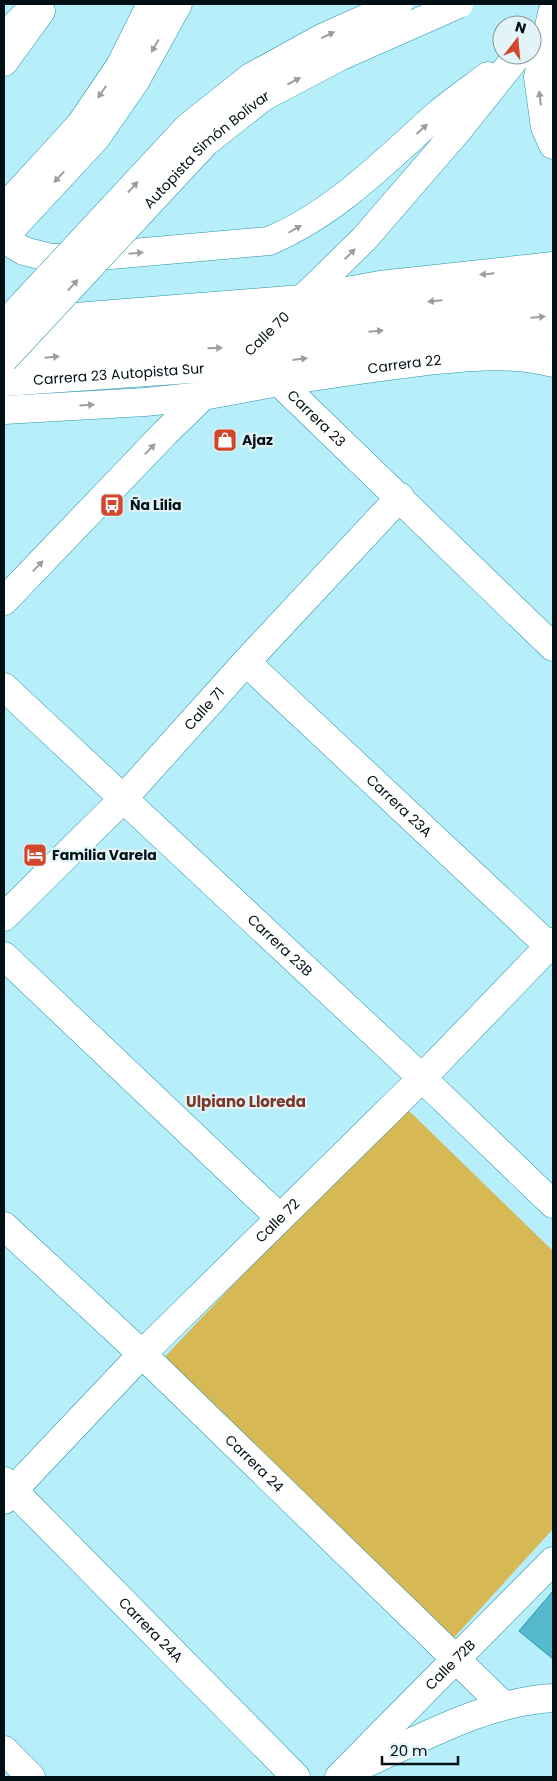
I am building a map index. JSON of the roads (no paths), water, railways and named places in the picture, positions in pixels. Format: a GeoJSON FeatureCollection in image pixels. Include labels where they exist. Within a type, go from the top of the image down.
{"type":"FeatureCollection","features":[{"type":"Feature","properties":{"kind":"main road"},"geometry":{"type":"LineString","coordinates":[[4,38],[36,4]]}},
{"type":"Feature","properties":{"kind":"main road"},"geometry":{"type":"LineString","coordinates":[[4,62],[47,4]]}},
{"type":"Feature","properties":{"kind":"main road"},"geometry":{"type":"LineString","coordinates":[[4,208],[80,125],[120,66],[151,4]]}},
{"type":"Feature","properties":{"kind":"main road"},"geometry":{"type":"LineString","coordinates":[[178,4],[136,80],[96,138],[4,238],[24,251],[51,258],[88,257],[269,242],[292,232],[342,200],[442,111],[504,65]]}},
{"type":"Feature","properties":{"kind":"main road"},"geometry":{"type":"LineString","coordinates":[[4,324],[188,128],[251,77],[322,38],[398,4]]}},
{"type":"Feature","properties":{"kind":"main road","name":"Autopista Simón Bolívar"},"geometry":{"type":"LineString","coordinates":[[4,360],[205,143],[264,97],[339,57],[459,4]]}},
{"type":"Feature","properties":{"kind":"main road"},"geometry":{"type":"LineString","coordinates":[[542,26],[553,13]]}},
{"type":"Feature","properties":{"kind":"main road"},"geometry":{"type":"LineString","coordinates":[[553,13],[538,77],[545,126],[553,144]]}},
{"type":"Feature","properties":{"kind":"main road","name":"Calle 70"},"geometry":{"type":"LineString","coordinates":[[265,364],[293,308],[364,239],[459,129],[509,65]]}},
{"type":"Feature","properties":{"kind":"main road"},"geometry":{"type":"LineString","coordinates":[[4,336],[293,308],[380,286],[553,266]]}},
{"type":"Feature","properties":{"kind":"main road"},"geometry":{"type":"LineString","coordinates":[[4,324],[293,308],[553,290]]}},
{"type":"Feature","properties":{"kind":"main road"},"geometry":{"type":"LineString","coordinates":[[4,360],[140,349],[265,364],[368,331],[553,316]]}},
{"type":"Feature","properties":{"kind":"main road","name":"Carrera 23"},"geometry":{"type":"LineString","coordinates":[[234,366],[265,364],[371,350],[553,334]]}},
{"type":"Feature","properties":{"kind":"main road","name":"Carrera 22"},"geometry":{"type":"LineString","coordinates":[[265,364],[374,367],[486,355],[526,356],[553,363]]}},
{"type":"Feature","properties":{"kind":"main road","name":"Carrera 23"},"geometry":{"type":"LineString","coordinates":[[4,410],[203,396],[265,364]]}},
{"type":"Feature","properties":{"kind":"main road","name":"Carrera 23"},"geometry":{"type":"LineString","coordinates":[[265,364],[553,647]]}},
{"type":"Feature","properties":{"kind":"main road","name":"Calle 70"},"geometry":{"type":"LineString","coordinates":[[4,601],[234,366]]}},
{"type":"Feature","properties":{"kind":"main road","name":"Carrera 23 Autopista Sur"},"geometry":{"type":"LineString","coordinates":[[4,382],[234,366]]}},
{"type":"Feature","properties":{"kind":"main road","name":"Calle 71"},"geometry":{"type":"LineString","coordinates":[[4,917],[122,800],[246,662],[400,498]]}},
{"type":"Feature","properties":{"kind":"main road","name":"Carrera 23A"},"geometry":{"type":"LineString","coordinates":[[246,662],[552,946]]}},
{"type":"Feature","properties":{"kind":"main road","name":"Carrera 23B"},"geometry":{"type":"LineString","coordinates":[[4,686],[122,800],[422,1078],[553,1204]]}},
{"type":"Feature","properties":{"kind":"main road","name":"Calle 72"},"geometry":{"type":"LineString","coordinates":[[7,1491],[552,946]]}},
{"type":"Feature","properties":{"kind":"main road"},"geometry":{"type":"LineString","coordinates":[[4,956],[280,1218]]}},
{"type":"Feature","properties":{"kind":"main road","name":"Carrera 24"},"geometry":{"type":"LineString","coordinates":[[4,1226],[142,1354],[502,1704]]}},
{"type":"Feature","properties":{"kind":"main road","name":"Carrera 24A"},"geometry":{"type":"LineString","coordinates":[[7,1491],[296,1777]]}},
{"type":"Feature","properties":{"kind":"main road","name":"Calle 72B"},"geometry":{"type":"LineString","coordinates":[[343,1774],[553,1561]]}},
{"type":"Feature","properties":{"kind":"main road","name":"Calle 72B"},"geometry":{"type":"LineString","coordinates":[[343,1774],[467,1717],[502,1704],[553,1698]]}},
{"type":"Feature","properties":{"kind":"main road"},"geometry":{"type":"LineString","coordinates":[[4,1750],[31,1777]]}},
{"type":"Feature","properties":{"kind":"place","name":"Ajaz"},"geometry":{"type":"Point","coordinates":[225,440]}},
{"type":"Feature","properties":{"kind":"place","name":"Ña Lilia"},"geometry":{"type":"Point","coordinates":[112,505]}},
{"type":"Feature","properties":{"kind":"place","name":"Familia Varela"},"geometry":{"type":"Point","coordinates":[35,855]}},
{"type":"Feature","properties":{"kind":"district","name":"Ulpiano Lloreda"},"geometry":{"type":"Point","coordinates":[246,1101]}}]}
